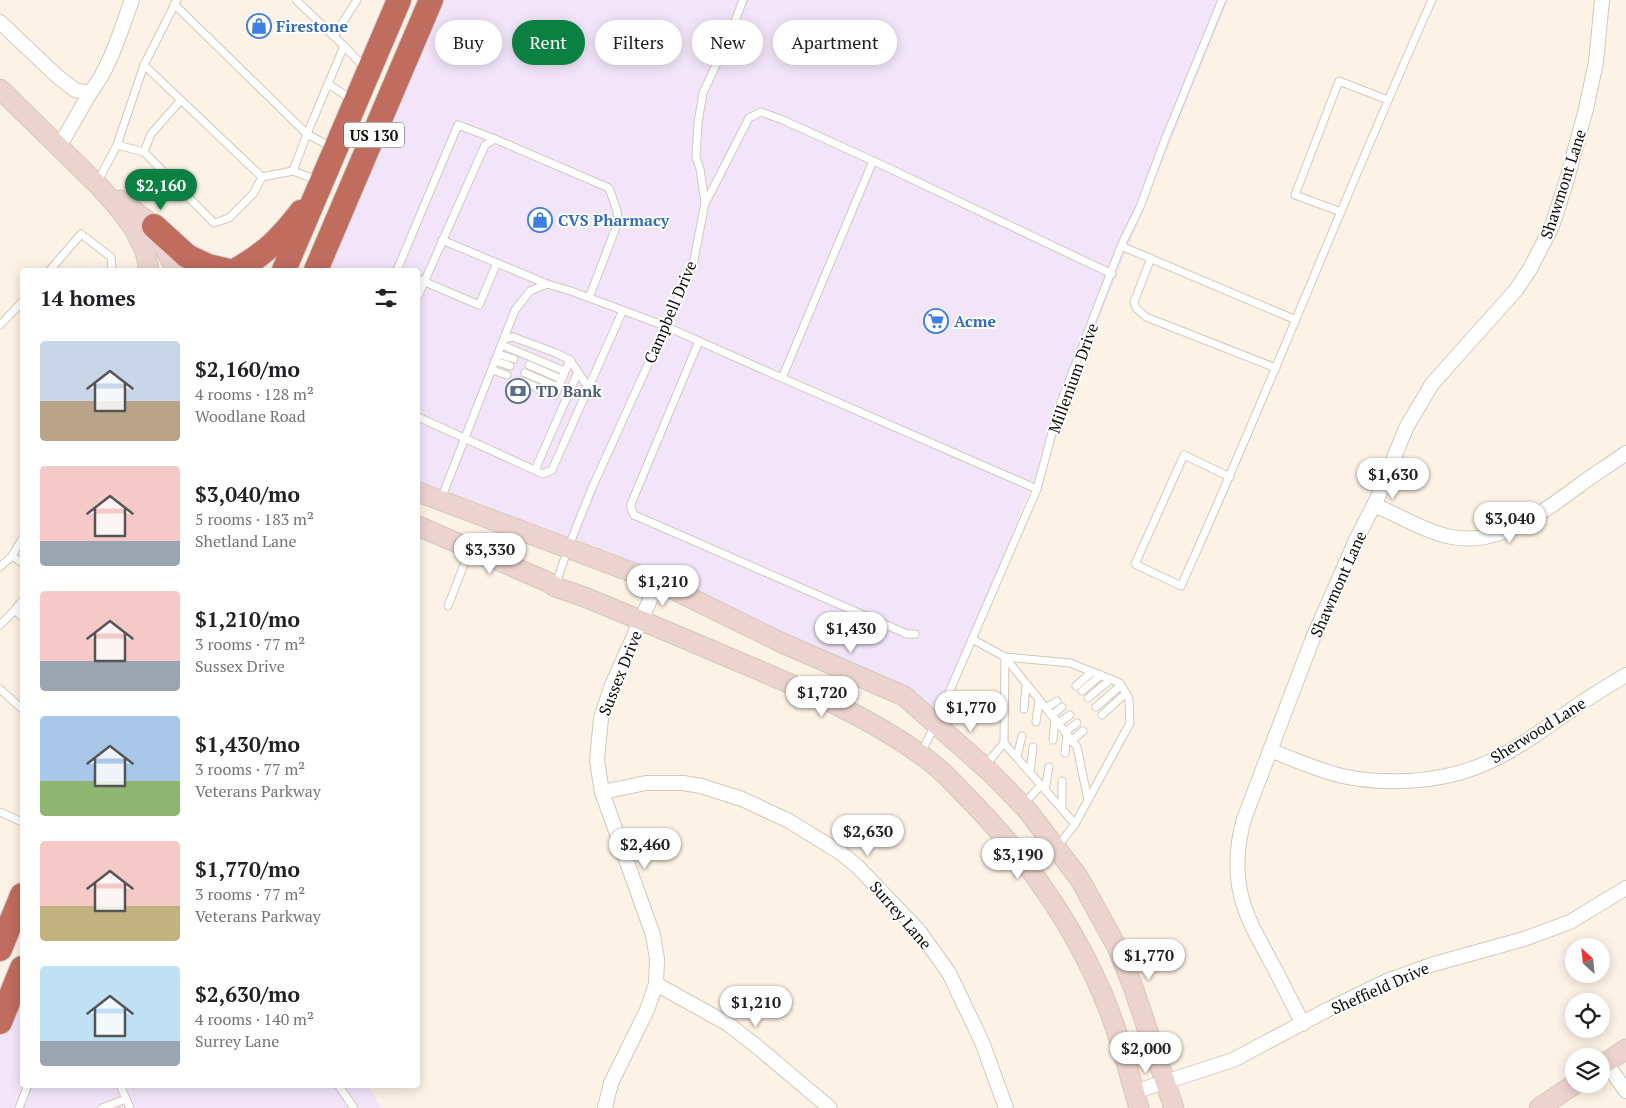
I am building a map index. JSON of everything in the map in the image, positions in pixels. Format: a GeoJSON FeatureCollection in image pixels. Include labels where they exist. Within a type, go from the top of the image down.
{"type":"FeatureCollection","features":[{"type":"Feature","properties":{"kind":"highway","name":"US 130"},"geometry":{"type":"LineString","coordinates":[[317,268],[431,0]]}},
{"type":"Feature","properties":{"kind":"highway","name":"US 130"},"geometry":{"type":"LineString","coordinates":[[285,268],[356,102],[395,4]]}},
{"type":"Feature","properties":{"kind":"highway"},"geometry":{"type":"LineString","coordinates":[[239,268],[269,249],[288,228],[322,182]]}},
{"type":"Feature","properties":{"kind":"highway"},"geometry":{"type":"LineString","coordinates":[[154,226],[187,256],[216,268]]}},
{"type":"Feature","properties":{"kind":"highway"},"geometry":{"type":"LineString","coordinates":[[3,935],[20,899]]}},
{"type":"Feature","properties":{"kind":"highway"},"geometry":{"type":"LineString","coordinates":[[6,1013],[20,974]]}},
{"type":"Feature","properties":{"kind":"main road"},"geometry":{"type":"LineString","coordinates":[[0,89],[116,205],[133,227],[145,251],[149,268]]}},
{"type":"Feature","properties":{"kind":"main road"},"geometry":{"type":"LineString","coordinates":[[97,184],[154,226],[173,268]]}},
{"type":"Feature","properties":{"kind":"main road"},"geometry":{"type":"LineString","coordinates":[[420,493],[658,582],[780,642],[904,696],[984,767],[1022,806],[1079,878],[1117,947],[1132,984],[1174,1108]]}},
{"type":"Feature","properties":{"kind":"main road"},"geometry":{"type":"LineString","coordinates":[[420,527],[548,582],[555,587],[582,596],[829,702],[901,741],[934,764],[992,823],[1019,854],[1043,886],[1065,922],[1102,994],[1137,1100]]}},
{"type":"Feature","properties":{"kind":"main road"},"geometry":{"type":"LineString","coordinates":[[1610,1060],[1626,1049]]}},
{"type":"Feature","properties":{"kind":"main road"},"geometry":{"type":"LineString","coordinates":[[1539,1108],[1565,1091]]}},
{"type":"Feature","properties":{"kind":"street"},"geometry":{"type":"LineString","coordinates":[[59,147],[110,60],[132,0]]}},
{"type":"Feature","properties":{"kind":"street","name":"Shawmont Lane"},"geometry":{"type":"LineString","coordinates":[[1303,1024],[1251,922],[1241,897],[1238,877],[1238,837],[1251,798],[1334,588],[1374,505],[1406,428],[1432,384],[1516,290],[1542,248],[1560,203],[1586,109],[1596,62],[1602,0]]}},
{"type":"Feature","properties":{"kind":"street"},"geometry":{"type":"LineString","coordinates":[[0,22],[63,81],[75,90],[90,93]]}},
{"type":"Feature","properties":{"kind":"street"},"geometry":{"type":"LineString","coordinates":[[1374,505],[1436,532],[1453,537],[1487,537],[1521,524],[1538,514],[1626,453]]}},
{"type":"Feature","properties":{"kind":"street","name":"Sussex Drive"},"geometry":{"type":"LineString","coordinates":[[605,1108],[611,1083],[646,1010],[656,984],[657,959],[652,935],[602,792],[597,761],[601,718],[612,685],[658,582]]}},
{"type":"Feature","properties":{"kind":"street","name":"Sherwood Lane"},"geometry":{"type":"LineString","coordinates":[[1270,750],[1341,776],[1383,782],[1429,779],[1476,767],[1498,757],[1626,675]]}},
{"type":"Feature","properties":{"kind":"street","name":"Surrey Lane"},"geometry":{"type":"LineString","coordinates":[[602,792],[646,783],[701,786],[742,799],[789,820],[841,853],[858,867],[919,931],[949,973],[982,1042],[1006,1108]]}},
{"type":"Feature","properties":{"kind":"street","name":"Sheffield Drive"},"geometry":{"type":"LineString","coordinates":[[1137,1100],[1165,1083],[1233,1060],[1368,990],[1411,971],[1524,939],[1570,922],[1626,888]]}},
{"type":"Feature","properties":{"kind":"street"},"geometry":{"type":"LineString","coordinates":[[656,984],[728,1024],[830,1108]]}},
{"type":"Feature","properties":{"kind":"street"},"geometry":{"type":"LineString","coordinates":[[1610,1071],[1626,1091]]}},
{"type":"Feature","properties":{"kind":"lane"},"geometry":{"type":"LineString","coordinates":[[296,0],[368,72]]}},
{"type":"Feature","properties":{"kind":"lane"},"geometry":{"type":"LineString","coordinates":[[334,36],[357,0]]}},
{"type":"Feature","properties":{"kind":"lane","name":"Campbell Drive"},"geometry":{"type":"LineString","coordinates":[[555,587],[592,488],[693,264],[705,203],[700,169],[696,157],[698,123],[703,93],[729,37],[743,0]]}},
{"type":"Feature","properties":{"kind":"lane","name":"Millenium Drive"},"geometry":{"type":"LineString","coordinates":[[920,754],[935,725],[1037,489],[1059,407],[1112,274],[1121,246],[1140,207],[1164,142],[1222,0]]}},
{"type":"Feature","properties":{"kind":"lane"},"geometry":{"type":"LineString","coordinates":[[1230,477],[1184,455],[1134,564],[1181,586],[1230,477],[1388,100],[1432,0]]}},
{"type":"Feature","properties":{"kind":"lane"},"geometry":{"type":"LineString","coordinates":[[97,184],[117,145],[144,65],[176,2],[308,134],[336,149]]}},
{"type":"Feature","properties":{"kind":"lane"},"geometry":{"type":"LineString","coordinates":[[293,171],[344,46]]}},
{"type":"Feature","properties":{"kind":"lane"},"geometry":{"type":"LineString","coordinates":[[144,65],[262,177]]}},
{"type":"Feature","properties":{"kind":"lane"},"geometry":{"type":"LineString","coordinates":[[1341,212],[1295,195],[1339,81],[1388,100]]}},
{"type":"Feature","properties":{"kind":"lane"},"geometry":{"type":"LineString","coordinates":[[328,84],[356,102]]}},
{"type":"Feature","properties":{"kind":"lane"},"geometry":{"type":"LineString","coordinates":[[144,152],[151,134],[181,100]]}},
{"type":"Feature","properties":{"kind":"lane"},"geometry":{"type":"LineString","coordinates":[[705,203],[749,118],[761,112],[784,120],[873,161],[1112,274]]}},
{"type":"Feature","properties":{"kind":"lane"},"geometry":{"type":"LineString","coordinates":[[398,268],[458,125],[609,188],[617,211],[618,222],[589,298]]}},
{"type":"Feature","properties":{"kind":"lane"},"geometry":{"type":"LineString","coordinates":[[495,139],[485,145],[442,240],[421,280],[479,305],[497,264]]}},
{"type":"Feature","properties":{"kind":"lane"},"geometry":{"type":"LineString","coordinates":[[117,145],[144,152],[214,222],[229,218],[253,194],[262,177]]}},
{"type":"Feature","properties":{"kind":"lane"},"geometry":{"type":"LineString","coordinates":[[782,378],[873,161]]}},
{"type":"Feature","properties":{"kind":"lane"},"geometry":{"type":"LineString","coordinates":[[262,177],[293,171],[322,182]]}},
{"type":"Feature","properties":{"kind":"lane"},"geometry":{"type":"LineString","coordinates":[[52,268],[81,234],[111,257],[112,268]]}},
{"type":"Feature","properties":{"kind":"lane"},"geometry":{"type":"LineString","coordinates":[[442,240],[546,284],[571,291],[665,326],[1037,489]]}},
{"type":"Feature","properties":{"kind":"lane"},"geometry":{"type":"LineString","coordinates":[[1121,246],[1296,320]]}},
{"type":"Feature","properties":{"kind":"lane"},"geometry":{"type":"LineString","coordinates":[[1151,258],[1134,302],[1136,308],[1146,318],[1276,368]]}},
{"type":"Feature","properties":{"kind":"lane"},"geometry":{"type":"LineString","coordinates":[[441,501],[515,310],[530,291],[546,284]]}},
{"type":"Feature","properties":{"kind":"lane"},"geometry":{"type":"LineString","coordinates":[[0,325],[20,304]]}},
{"type":"Feature","properties":{"kind":"lane"},"geometry":{"type":"LineString","coordinates":[[420,418],[543,474],[552,470],[623,310]]}},
{"type":"Feature","properties":{"kind":"lane"},"geometry":{"type":"LineString","coordinates":[[503,342],[513,337],[570,360],[588,387]]}},
{"type":"Feature","properties":{"kind":"lane"},"geometry":{"type":"LineString","coordinates":[[700,341],[631,504],[634,515],[907,634],[915,634]]}},
{"type":"Feature","properties":{"kind":"lane"},"geometry":{"type":"LineString","coordinates":[[503,342],[564,370]]}},
{"type":"Feature","properties":{"kind":"lane"},"geometry":{"type":"LineString","coordinates":[[497,357],[514,359]]}},
{"type":"Feature","properties":{"kind":"lane"},"geometry":{"type":"LineString","coordinates":[[497,357],[510,366]]}},
{"type":"Feature","properties":{"kind":"lane"},"geometry":{"type":"LineString","coordinates":[[556,391],[570,360]]}},
{"type":"Feature","properties":{"kind":"lane"},"geometry":{"type":"LineString","coordinates":[[529,365],[561,379]]}},
{"type":"Feature","properties":{"kind":"lane"},"geometry":{"type":"LineString","coordinates":[[492,370],[507,375]]}},
{"type":"Feature","properties":{"kind":"lane"},"geometry":{"type":"LineString","coordinates":[[534,470],[578,372]]}},
{"type":"Feature","properties":{"kind":"lane"},"geometry":{"type":"LineString","coordinates":[[525,373],[556,391]]}},
{"type":"Feature","properties":{"kind":"lane"},"geometry":{"type":"LineString","coordinates":[[522,381],[556,391]]}},
{"type":"Feature","properties":{"kind":"lane"},"geometry":{"type":"LineString","coordinates":[[0,567],[12,556],[20,542]]}},
{"type":"Feature","properties":{"kind":"lane"},"geometry":{"type":"LineString","coordinates":[[448,606],[470,549]]}},
{"type":"Feature","properties":{"kind":"lane"},"geometry":{"type":"LineString","coordinates":[[12,556],[20,562]]}},
{"type":"Feature","properties":{"kind":"lane"},"geometry":{"type":"LineString","coordinates":[[0,625],[20,603]]}},
{"type":"Feature","properties":{"kind":"lane"},"geometry":{"type":"LineString","coordinates":[[15,610],[20,615]]}},
{"type":"Feature","properties":{"kind":"lane"},"geometry":{"type":"LineString","coordinates":[[972,639],[1004,657],[1077,747],[1088,800]]}},
{"type":"Feature","properties":{"kind":"lane"},"geometry":{"type":"LineString","coordinates":[[1004,657],[1070,662],[1120,683],[1128,696],[1130,724],[1075,824],[1056,848]]}},
{"type":"Feature","properties":{"kind":"lane"},"geometry":{"type":"LineString","coordinates":[[984,767],[1004,743],[1004,657]]}},
{"type":"Feature","properties":{"kind":"lane"},"geometry":{"type":"LineString","coordinates":[[1092,672],[1079,688],[1100,675]]}},
{"type":"Feature","properties":{"kind":"lane"},"geometry":{"type":"LineString","coordinates":[[1088,698],[1111,679]]}},
{"type":"Feature","properties":{"kind":"lane"},"geometry":{"type":"LineString","coordinates":[[1024,709],[1026,684]]}},
{"type":"Feature","properties":{"kind":"lane"},"geometry":{"type":"LineString","coordinates":[[1096,707],[1121,685]]}},
{"type":"Feature","properties":{"kind":"lane"},"geometry":{"type":"LineString","coordinates":[[0,688],[20,707]]}},
{"type":"Feature","properties":{"kind":"lane"},"geometry":{"type":"LineString","coordinates":[[1102,715],[1128,696]]}},
{"type":"Feature","properties":{"kind":"lane"},"geometry":{"type":"LineString","coordinates":[[1036,722],[1039,700]]}},
{"type":"Feature","properties":{"kind":"lane"},"geometry":{"type":"LineString","coordinates":[[1046,708],[1060,704],[1055,719],[1053,740]]}},
{"type":"Feature","properties":{"kind":"lane"},"geometry":{"type":"LineString","coordinates":[[1055,719],[1070,715]]}},
{"type":"Feature","properties":{"kind":"lane"},"geometry":{"type":"LineString","coordinates":[[1065,753],[1068,736],[1077,723]]}},
{"type":"Feature","properties":{"kind":"lane"},"geometry":{"type":"LineString","coordinates":[[1068,736],[1084,731]]}},
{"type":"Feature","properties":{"kind":"lane"},"geometry":{"type":"LineString","coordinates":[[1017,757],[1022,736]]}},
{"type":"Feature","properties":{"kind":"lane"},"geometry":{"type":"LineString","coordinates":[[1004,743],[1075,824]]}},
{"type":"Feature","properties":{"kind":"lane"},"geometry":{"type":"LineString","coordinates":[[1030,772],[1033,747]]}},
{"type":"Feature","properties":{"kind":"lane"},"geometry":{"type":"LineString","coordinates":[[1022,806],[1043,787],[1049,767]]}},
{"type":"Feature","properties":{"kind":"lane"},"geometry":{"type":"LineString","coordinates":[[1062,781],[1062,809]]}},
{"type":"Feature","properties":{"kind":"lane"},"geometry":{"type":"LineString","coordinates":[[0,812],[20,821]]}},
{"type":"Feature","properties":{"kind":"lane"},"geometry":{"type":"LineString","coordinates":[[19,1108],[27,1088]]}},
{"type":"Feature","properties":{"kind":"lane"},"geometry":{"type":"LineString","coordinates":[[121,1088],[130,1108]]}},
{"type":"Feature","properties":{"kind":"lane"},"geometry":{"type":"LineString","coordinates":[[340,1088],[354,1108]]}},
{"type":"Feature","properties":{"kind":"lane"},"geometry":{"type":"LineString","coordinates":[[102,1108],[126,1099]]}},
{"type":"Feature","properties":{"kind":"shaded area"},"geometry":{"type":"Polygon","coordinates":[[[431,0],[1228,0],[935,725],[904,696],[780,642],[420,493],[420,268],[318,268],[431,0]]]}},
{"type":"Feature","properties":{"kind":"shaded area"},"geometry":{"type":"Polygon","coordinates":[[[20,973],[20,1088],[369,1088],[382,1108],[0,1108],[0,1022],[20,973]]]}},
{"type":"Feature","properties":{"kind":"place","name":"Firestone"},"geometry":{"type":"Point","coordinates":[259,26]}},
{"type":"Feature","properties":{"kind":"place","name":"CVS Pharmacy"},"geometry":{"type":"Point","coordinates":[540,220]}},
{"type":"Feature","properties":{"kind":"place","name":"Acme"},"geometry":{"type":"Point","coordinates":[936,321]}},
{"type":"Feature","properties":{"kind":"place","name":"TD Bank"},"geometry":{"type":"Point","coordinates":[518,391]}}]}
